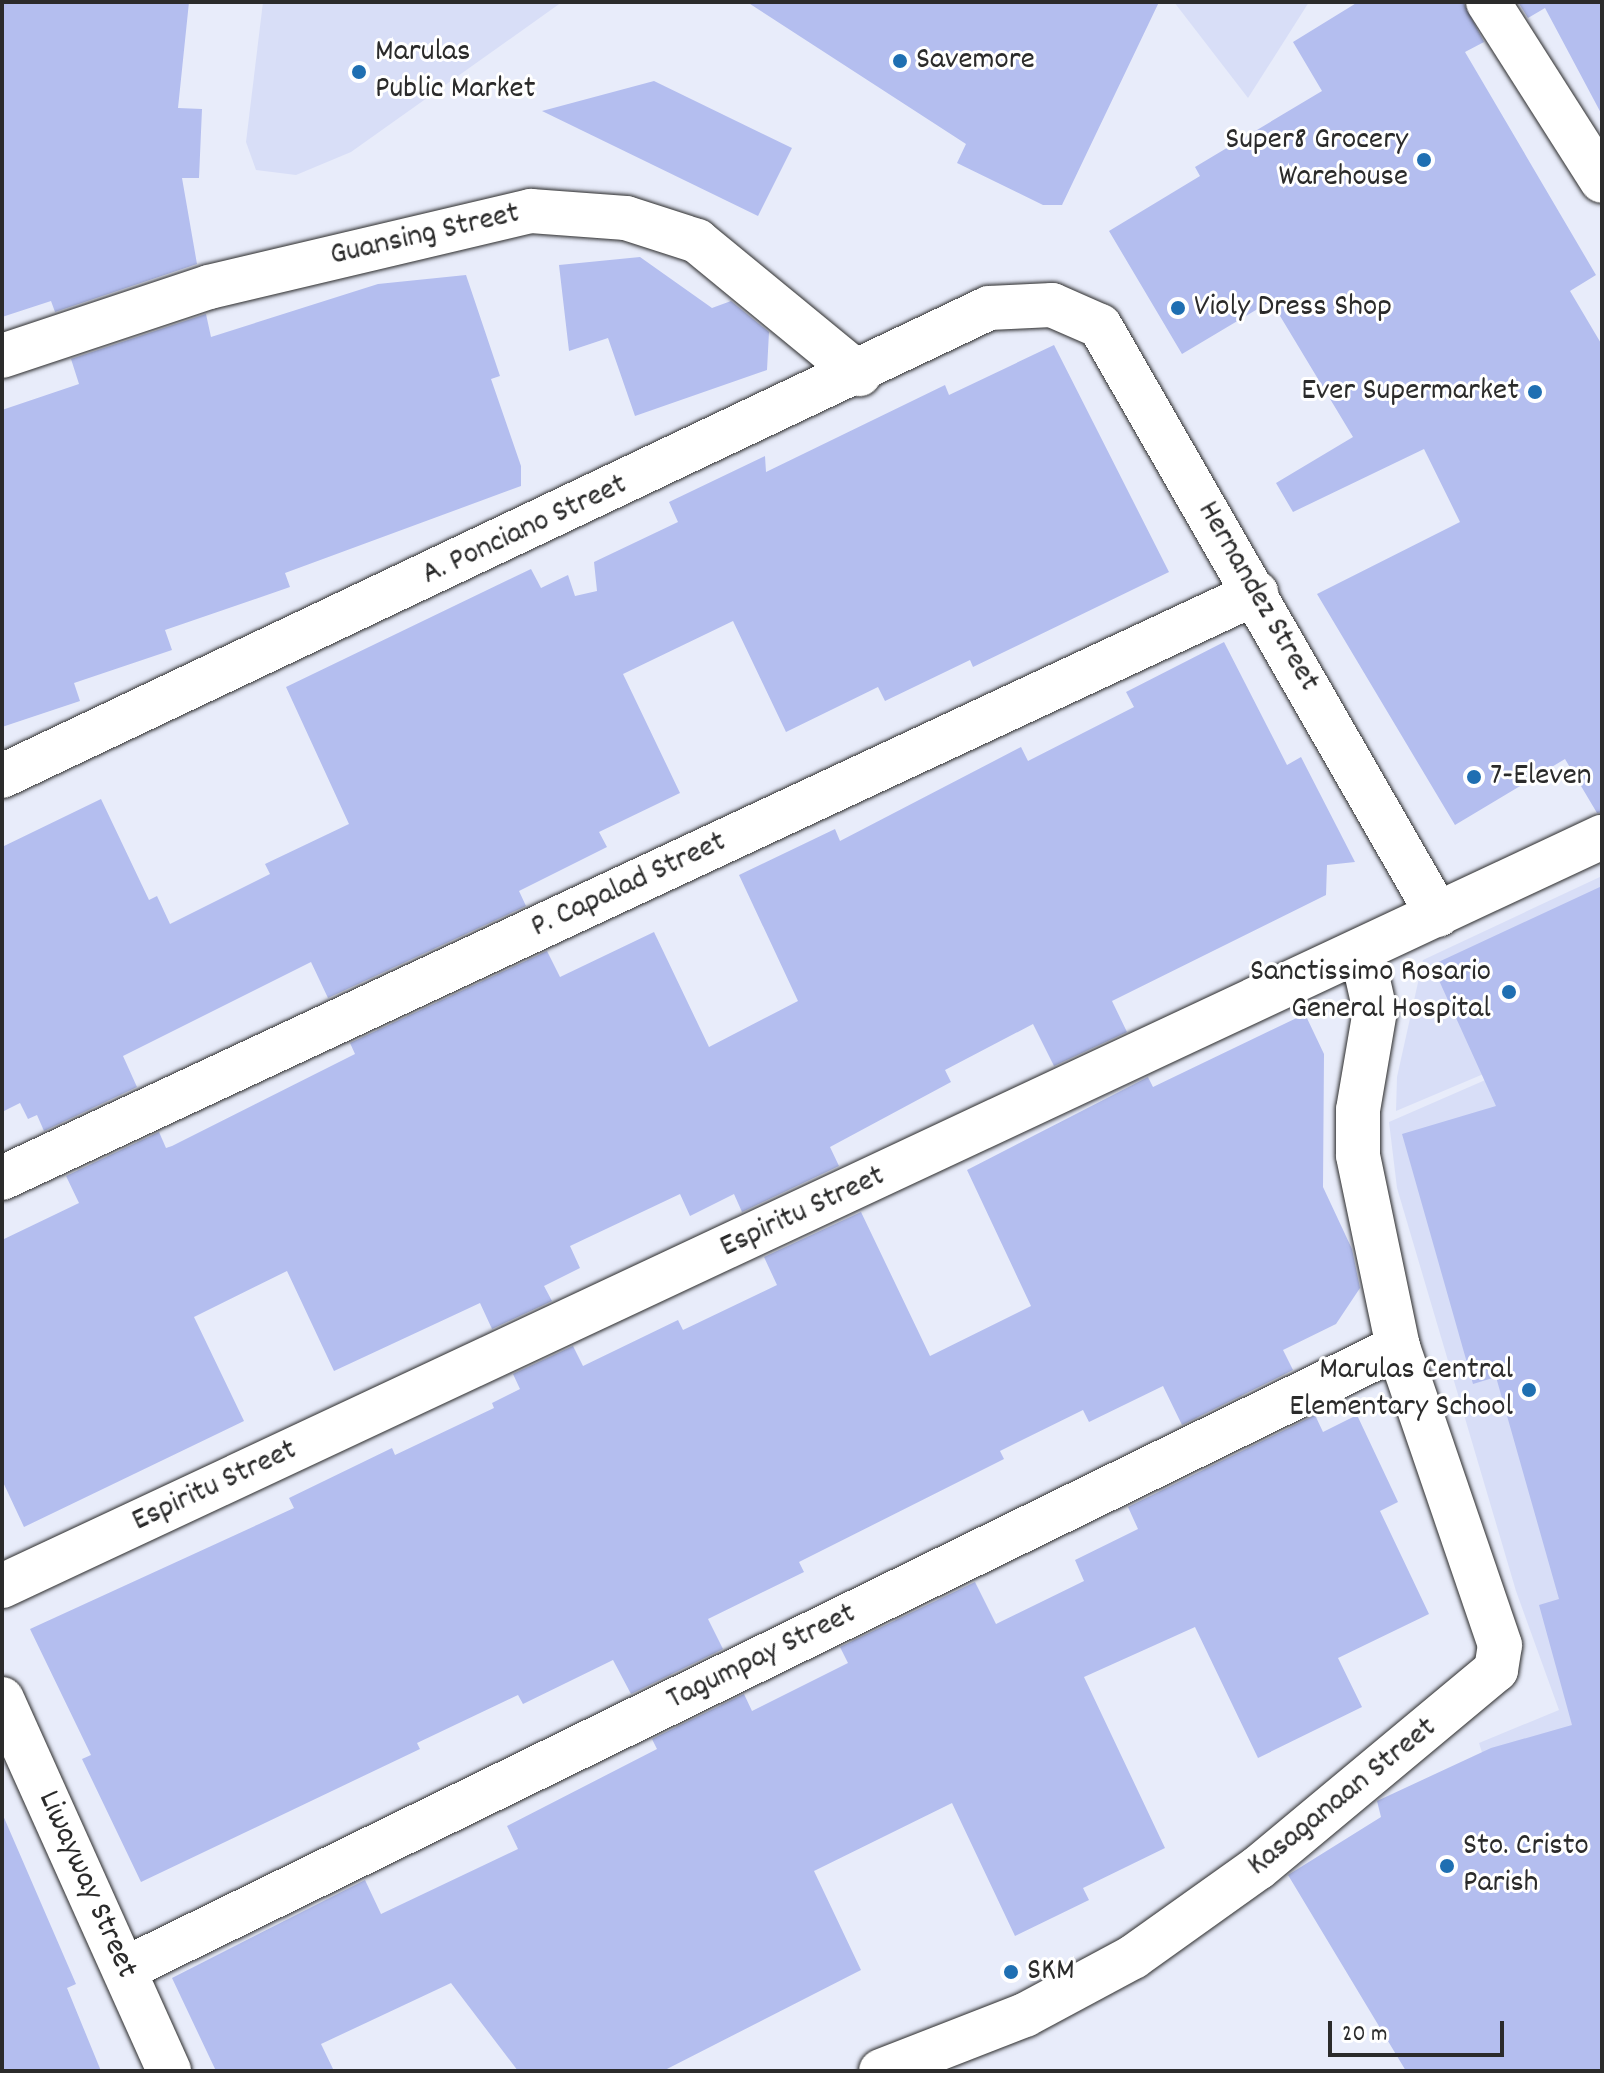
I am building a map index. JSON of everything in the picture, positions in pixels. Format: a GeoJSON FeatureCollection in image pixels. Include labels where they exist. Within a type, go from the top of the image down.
{"type":"FeatureCollection","features":[{"type":"Feature","properties":{"kind":"street"},"geometry":{"type":"LineString","coordinates":[[1488,2],[1602,181]]}},
{"type":"Feature","properties":{"kind":"street","name":"Guansing Street"},"geometry":{"type":"LineString","coordinates":[[2,356],[209,287],[531,211],[626,218],[697,241],[859,374]]}},
{"type":"Feature","properties":{"kind":"street","name":"A. Ponciano Street"},"geometry":{"type":"LineString","coordinates":[[2,776],[859,374],[989,308],[1052,305]]}},
{"type":"Feature","properties":{"kind":"street","name":"Hernandez Street"},"geometry":{"type":"LineString","coordinates":[[1052,305],[1100,326],[1256,593],[1438,915]]}},
{"type":"Feature","properties":{"kind":"street","name":"P. Capalad Street"},"geometry":{"type":"LineString","coordinates":[[2,1178],[1256,593]]}},
{"type":"Feature","properties":{"kind":"street","name":"Espiritu Street"},"geometry":{"type":"LineString","coordinates":[[2,1586],[1362,954],[1602,837]]}},
{"type":"Feature","properties":{"kind":"street"},"geometry":{"type":"LineString","coordinates":[[1362,954],[1375,1011],[1358,1110],[1358,1155],[1398,1347]]}},
{"type":"Feature","properties":{"kind":"street","name":"Tagumpay Street"},"geometry":{"type":"LineString","coordinates":[[125,1969],[1398,1347]]}},
{"type":"Feature","properties":{"kind":"street","name":"Kasaganaan Street"},"geometry":{"type":"LineString","coordinates":[[881,2071],[1025,2015],[1133,1957],[1258,1868],[1496,1670],[1500,1645],[1398,1347]]}},
{"type":"Feature","properties":{"kind":"street","name":"Liwayway Street"},"geometry":{"type":"LineString","coordinates":[[2,1699],[169,2071]]}},
{"type":"Feature","properties":{"kind":"shaded area","name":"Marulas Public Market"},"geometry":{"type":"Polygon","coordinates":[[[263,2],[562,2],[351,152],[296,175],[256,170],[246,142],[263,2]]]}},
{"type":"Feature","properties":{"kind":"shaded area"},"geometry":{"type":"Polygon","coordinates":[[[1174,2],[1309,2],[1248,98],[1174,2]]]}},
{"type":"Feature","properties":{"kind":"shaded area","name":"Sanctissimo Rosario General Hospital"},"geometry":{"type":"Polygon","coordinates":[[[1602,876],[1602,1024],[1396,1111],[1397,1077],[1423,960],[1602,876]]]}},
{"type":"Feature","properties":{"kind":"shaded area","name":"Marulas Central Elementary School"},"geometry":{"type":"Polygon","coordinates":[[[1602,1029],[1602,1985],[1541,1938],[1479,1743],[1559,1710],[1516,1591],[1397,1188],[1389,1122],[1602,1029]]]}},
{"type":"Feature","properties":{"kind":"building"},"geometry":{"type":"Polygon","coordinates":[[[2,2],[189,2],[178,108],[202,109],[199,178],[182,178],[197,264],[55,312],[51,301],[2,317],[2,2]]]}},
{"type":"Feature","properties":{"kind":"building"},"geometry":{"type":"Polygon","coordinates":[[[747,2],[1159,2],[1062,205],[1043,205],[957,163],[966,144],[747,2]]]}},
{"type":"Feature","properties":{"kind":"building"},"geometry":{"type":"Polygon","coordinates":[[[1358,2],[1463,2],[1484,42],[1465,52],[1596,275],[1570,291],[1602,345],[1602,812],[1597,813],[1565,759],[1455,825],[1317,594],[1460,522],[1424,449],[1293,512],[1276,483],[1353,437],[1271,301],[1182,354],[1109,231],[1200,176],[1195,167],[1322,91],[1293,42],[1358,2]]]}},
{"type":"Feature","properties":{"kind":"building"},"geometry":{"type":"Polygon","coordinates":[[[1518,2],[1602,2],[1602,115],[1545,8],[1528,18],[1518,2]]]}},
{"type":"Feature","properties":{"kind":"building"},"geometry":{"type":"Polygon","coordinates":[[[654,81],[792,148],[758,216],[542,111],[654,81]]]}},
{"type":"Feature","properties":{"kind":"building"},"geometry":{"type":"Polygon","coordinates":[[[640,257],[712,308],[731,301],[769,332],[767,370],[635,416],[608,338],[569,351],[559,265],[640,257]]]}},
{"type":"Feature","properties":{"kind":"building"},"geometry":{"type":"Polygon","coordinates":[[[466,275],[500,376],[491,379],[521,466],[521,486],[285,573],[290,587],[165,630],[172,650],[74,683],[80,701],[2,727],[2,410],[79,384],[71,359],[206,314],[211,337],[378,284],[466,275]]]}},
{"type":"Feature","properties":{"kind":"building"},"geometry":{"type":"Polygon","coordinates":[[[1054,345],[1169,572],[973,667],[970,660],[885,701],[878,687],[786,732],[733,621],[623,674],[680,793],[599,832],[607,847],[519,891],[526,906],[328,998],[311,962],[123,1056],[137,1087],[44,1131],[37,1115],[28,1119],[20,1103],[2,1112],[2,847],[101,799],[149,900],[157,896],[170,924],[270,874],[265,864],[349,824],[286,687],[531,569],[541,588],[568,575],[575,596],[597,591],[594,562],[678,522],[669,502],[765,456],[766,472],[945,385],[949,395],[1054,345]]]}},
{"type":"Feature","properties":{"kind":"building"},"geometry":{"type":"Polygon","coordinates":[[[1224,642],[1287,765],[1301,757],[1355,862],[1327,865],[1326,895],[1112,1001],[1127,1032],[1054,1066],[1033,1024],[945,1070],[951,1082],[830,1147],[839,1166],[742,1212],[734,1194],[690,1216],[680,1194],[570,1246],[580,1268],[544,1286],[552,1301],[492,1329],[480,1303],[334,1371],[287,1271],[194,1317],[244,1421],[24,1527],[2,1480],[2,1240],[79,1203],[66,1176],[159,1132],[166,1148],[172,1146],[355,1054],[350,1043],[547,951],[560,977],[654,932],[709,1047],[798,1001],[739,875],[835,829],[840,841],[1021,747],[1028,761],[1134,707],[1126,692],[1224,642]]]}},
{"type":"Feature","properties":{"kind":"building"},"geometry":{"type":"Polygon","coordinates":[[[1602,886],[1602,2071],[1406,2071],[1288,1875],[1381,1817],[1377,1801],[1491,1748],[1572,1725],[1539,1605],[1559,1599],[1496,1377],[1473,1384],[1402,1134],[1496,1106],[1432,965],[1602,886]]]}},
{"type":"Feature","properties":{"kind":"building"},"geometry":{"type":"Polygon","coordinates":[[[1305,1014],[1324,1054],[1323,1187],[1352,1249],[1360,1288],[1336,1324],[1283,1350],[1293,1370],[1182,1425],[1163,1386],[1089,1422],[1083,1410],[1000,1451],[1004,1459],[799,1562],[804,1572],[708,1619],[723,1649],[631,1694],[613,1660],[523,1704],[518,1695],[417,1743],[420,1749],[141,1882],[82,1759],[91,1755],[30,1629],[294,1508],[289,1498],[392,1448],[395,1455],[494,1408],[492,1403],[520,1389],[513,1374],[573,1346],[583,1366],[678,1320],[683,1330],[777,1285],[764,1257],[861,1212],[930,1356],[1031,1306],[967,1170],[1148,1077],[1153,1087],[1305,1014]]]}},
{"type":"Feature","properties":{"kind":"building"},"geometry":{"type":"Polygon","coordinates":[[[1315,1415],[1323,1432],[1357,1415],[1398,1502],[1380,1511],[1429,1614],[1338,1658],[1362,1707],[1258,1758],[1195,1627],[1084,1677],[1165,1848],[1083,1888],[1089,1900],[1015,1936],[952,1803],[814,1871],[861,1970],[663,2071],[518,2071],[451,1983],[321,2044],[334,2071],[216,2071],[172,1978],[365,1880],[381,1914],[518,1849],[507,1826],[657,1749],[652,1739],[744,1694],[752,1711],[848,1663],[840,1647],[975,1582],[996,1624],[1084,1581],[1075,1560],[1138,1529],[1128,1507],[1315,1415]]]}},
{"type":"Feature","properties":{"kind":"building"},"geometry":{"type":"Polygon","coordinates":[[[2,1813],[76,1984],[67,1988],[101,2071],[2,2071],[2,1813]]]}},
{"type":"Feature","properties":{"kind":"place","name":"Savemore"},"geometry":{"type":"Point","coordinates":[900,61]}},
{"type":"Feature","properties":{"kind":"place","name":"Marulas Public Market"},"geometry":{"type":"Point","coordinates":[359,72]}},
{"type":"Feature","properties":{"kind":"place","name":"Super8 Grocery Warehouse"},"geometry":{"type":"Point","coordinates":[1424,160]}},
{"type":"Feature","properties":{"kind":"place","name":"Violy Dress Shop"},"geometry":{"type":"Point","coordinates":[1178,308]}},
{"type":"Feature","properties":{"kind":"place","name":"Ever Supermarket"},"geometry":{"type":"Point","coordinates":[1535,392]}},
{"type":"Feature","properties":{"kind":"place","name":"7-Eleven"},"geometry":{"type":"Point","coordinates":[1474,777]}},
{"type":"Feature","properties":{"kind":"place","name":"Sanctissimo Rosario General Hospital"},"geometry":{"type":"Point","coordinates":[1509,992]}},
{"type":"Feature","properties":{"kind":"place","name":"Marulas Central Elementary School"},"geometry":{"type":"Point","coordinates":[1529,1390]}},
{"type":"Feature","properties":{"kind":"place","name":"Sto. Cristo Parish"},"geometry":{"type":"Point","coordinates":[1447,1866]}},
{"type":"Feature","properties":{"kind":"place","name":"SKM"},"geometry":{"type":"Point","coordinates":[1011,1972]}}]}
